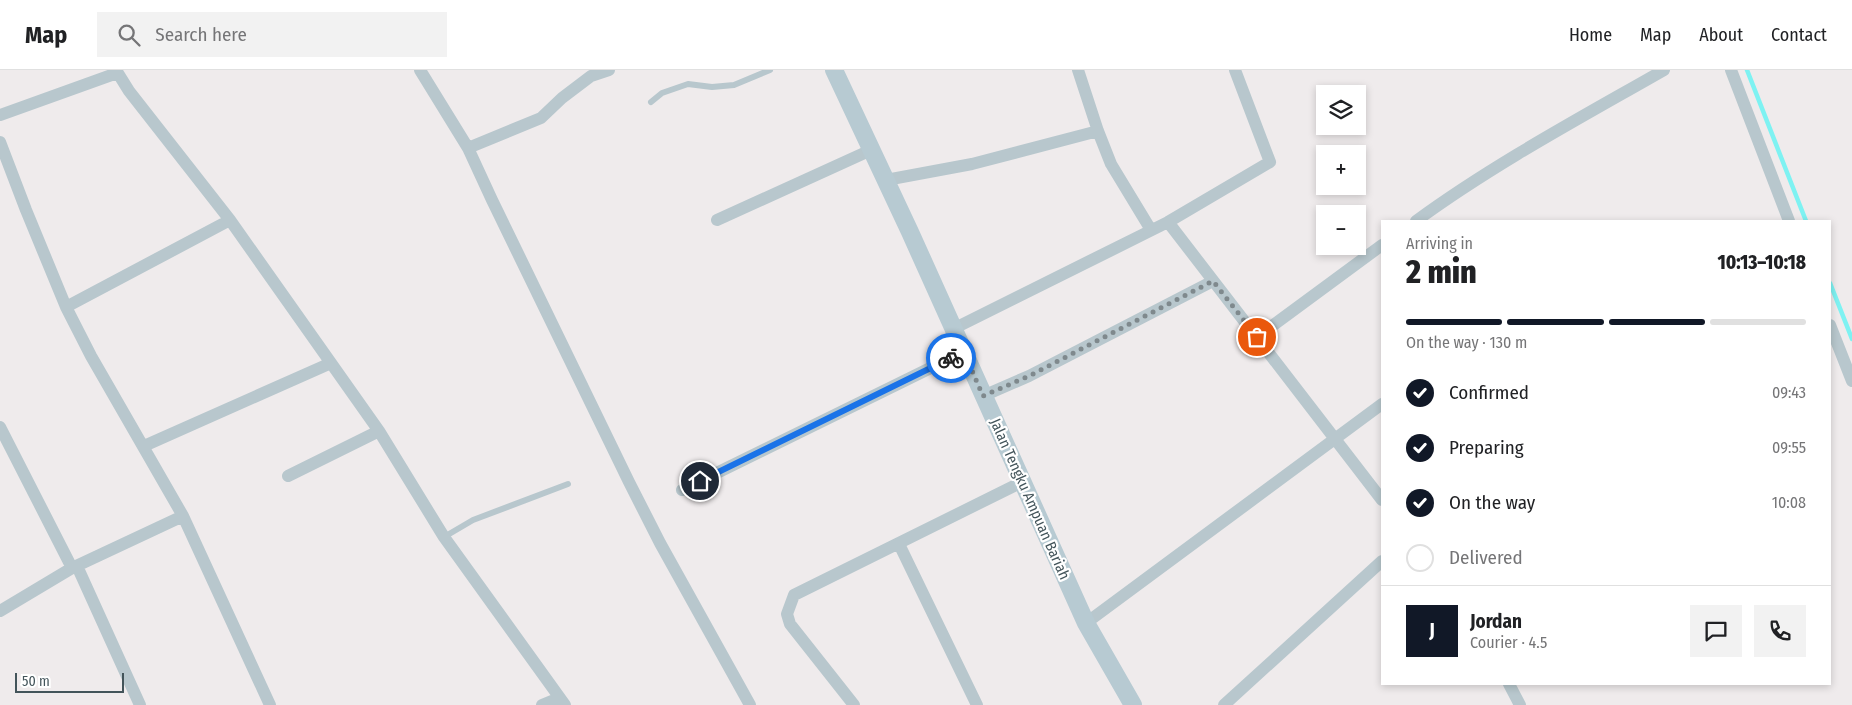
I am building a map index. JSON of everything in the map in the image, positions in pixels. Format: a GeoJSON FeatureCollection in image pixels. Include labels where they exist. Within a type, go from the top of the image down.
{"type":"FeatureCollection","features":[{"type":"Feature","properties":{"kind":"main road","name":"Jalan Tengku Ampuan Bariah"},"geometry":{"type":"LineString","coordinates":[[834,70],[886,180],[1086,623],[1133,705]]}},
{"type":"Feature","properties":{"kind":"street"},"geometry":{"type":"LineString","coordinates":[[420,70],[468,148],[629,482],[678,577],[750,705]]}},
{"type":"Feature","properties":{"kind":"street"},"geometry":{"type":"LineString","coordinates":[[468,148],[542,118],[562,98],[591,76],[609,70]]}},
{"type":"Feature","properties":{"kind":"street"},"geometry":{"type":"LineString","coordinates":[[1078,70],[1111,164],[1151,230]]}},
{"type":"Feature","properties":{"kind":"street"},"geometry":{"type":"LineString","coordinates":[[953,329],[1168,222],[1270,162],[1235,70]]}},
{"type":"Feature","properties":{"kind":"street"},"geometry":{"type":"LineString","coordinates":[[1417,220],[1458,190],[1492,169],[1664,70]]}},
{"type":"Feature","properties":{"kind":"street"},"geometry":{"type":"LineString","coordinates":[[1731,70],[1789,220]]}},
{"type":"Feature","properties":{"kind":"street"},"geometry":{"type":"LineString","coordinates":[[0,115],[116,71],[128,92],[230,220],[379,431],[444,537],[562,701],[542,705]]}},
{"type":"Feature","properties":{"kind":"street"},"geometry":{"type":"LineString","coordinates":[[886,180],[972,164],[1098,131]]}},
{"type":"Feature","properties":{"kind":"street"},"geometry":{"type":"LineString","coordinates":[[0,142],[66,307],[91,356],[183,516],[270,705]]}},
{"type":"Feature","properties":{"kind":"street"},"geometry":{"type":"LineString","coordinates":[[717,220],[872,150]]}},
{"type":"Feature","properties":{"kind":"street"},"geometry":{"type":"LineString","coordinates":[[66,307],[230,220]]}},
{"type":"Feature","properties":{"kind":"street"},"geometry":{"type":"LineString","coordinates":[[1168,222],[1381,499]]}},
{"type":"Feature","properties":{"kind":"street"},"geometry":{"type":"LineString","coordinates":[[1257,337],[1381,246]]}},
{"type":"Feature","properties":{"kind":"street"},"geometry":{"type":"LineString","coordinates":[[983,396],[1029,376],[1213,281]]}},
{"type":"Feature","properties":{"kind":"street"},"geometry":{"type":"LineString","coordinates":[[1831,328],[1852,381]]}},
{"type":"Feature","properties":{"kind":"street"},"geometry":{"type":"LineString","coordinates":[[682,490],[964,352]]}},
{"type":"Feature","properties":{"kind":"street"},"geometry":{"type":"LineString","coordinates":[[144,446],[331,363]]}},
{"type":"Feature","properties":{"kind":"street"},"geometry":{"type":"LineString","coordinates":[[1086,623],[1381,405]]}},
{"type":"Feature","properties":{"kind":"street"},"geometry":{"type":"LineString","coordinates":[[0,427],[75,567],[140,705]]}},
{"type":"Feature","properties":{"kind":"street"},"geometry":{"type":"LineString","coordinates":[[288,476],[379,431]]}},
{"type":"Feature","properties":{"kind":"street"},"geometry":{"type":"LineString","coordinates":[[854,705],[790,624],[786,614],[794,596],[1022,482]]}},
{"type":"Feature","properties":{"kind":"street"},"geometry":{"type":"LineString","coordinates":[[0,611],[75,567],[183,516]]}},
{"type":"Feature","properties":{"kind":"street"},"geometry":{"type":"LineString","coordinates":[[899,544],[977,705]]}},
{"type":"Feature","properties":{"kind":"street"},"geometry":{"type":"LineString","coordinates":[[1224,705],[1381,562]]}},
{"type":"Feature","properties":{"kind":"street"},"geometry":{"type":"LineString","coordinates":[[1510,685],[1520,705]]}},
{"type":"Feature","properties":{"kind":"lane"},"geometry":{"type":"LineString","coordinates":[[651,102],[662,93],[688,84],[712,87],[734,85],[770,70]]}},
{"type":"Feature","properties":{"kind":"lane"},"geometry":{"type":"LineString","coordinates":[[444,537],[473,520],[568,484]]}},
{"type":"Feature","properties":{"kind":"waterway"},"geometry":{"type":"LineString","coordinates":[[1747,70],[1806,220]]}},
{"type":"Feature","properties":{"kind":"waterway"},"geometry":{"type":"LineString","coordinates":[[1831,286],[1852,339]]}},
{"type":"Feature","properties":{"kind":"way so far"},"geometry":{"type":"LineString","coordinates":[[951,358],[964,352],[983,396],[1029,376],[1213,281],[1257,337]]}},
{"type":"Feature","properties":{"kind":"route"},"geometry":{"type":"LineString","coordinates":[[700,481],[951,358]]}}]}
